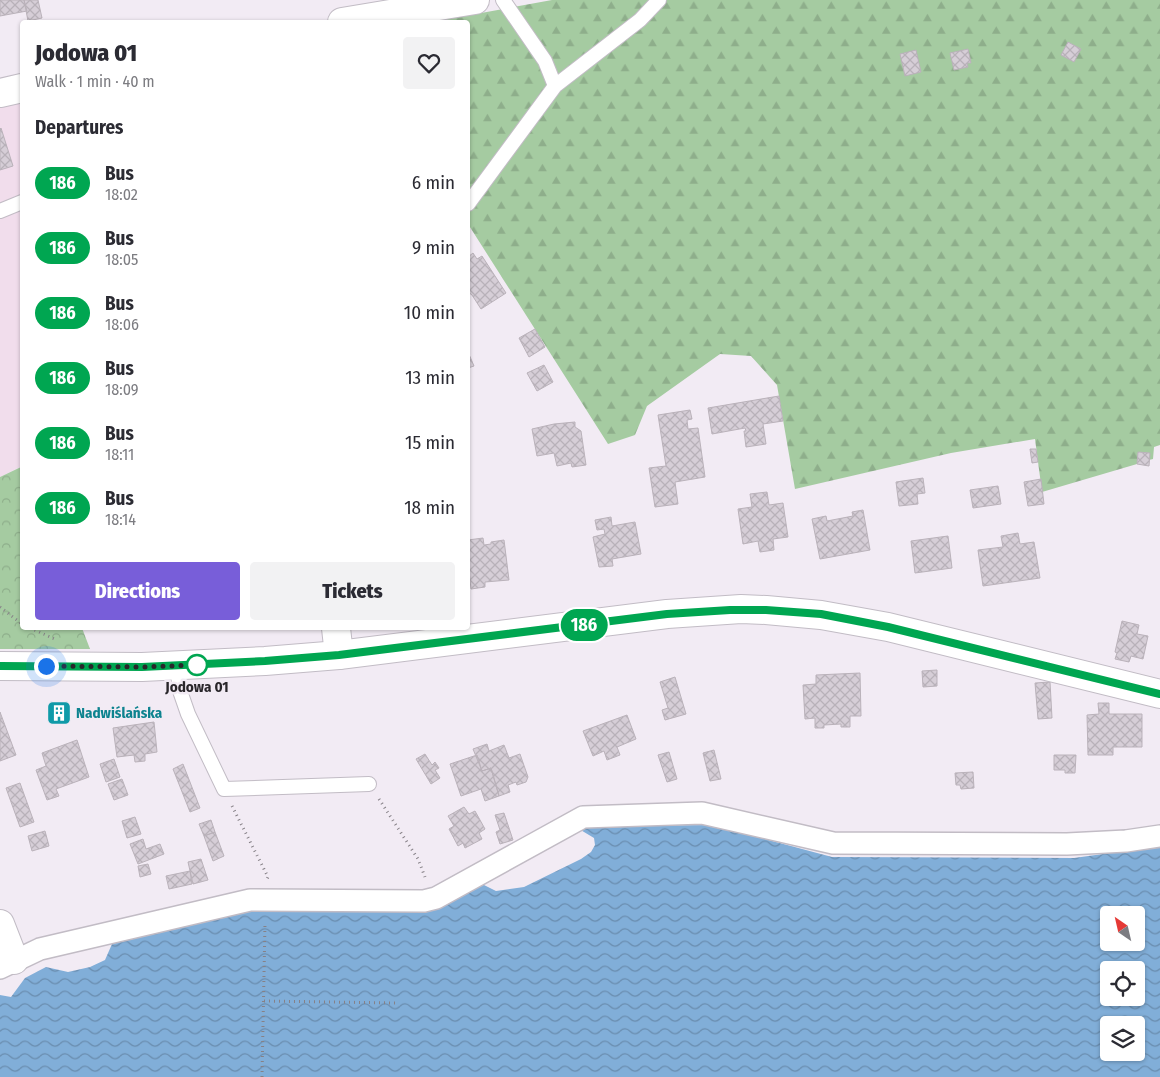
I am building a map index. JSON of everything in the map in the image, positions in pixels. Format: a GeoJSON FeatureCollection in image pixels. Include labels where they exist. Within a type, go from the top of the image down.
{"type":"FeatureCollection","features":[{"type":"Feature","properties":{"kind":"street"},"geometry":{"type":"LineString","coordinates":[[354,20],[475,0]]}},
{"type":"Feature","properties":{"kind":"street"},"geometry":{"type":"LineString","coordinates":[[0,93],[20,88]]}},
{"type":"Feature","properties":{"kind":"street"},"geometry":{"type":"LineString","coordinates":[[0,666],[176,666],[265,661],[339,655],[667,614],[766,610],[821,614],[888,627],[1160,694]]}},
{"type":"Feature","properties":{"kind":"street"},"geometry":{"type":"LineString","coordinates":[[336,630],[339,655]]}},
{"type":"Feature","properties":{"kind":"street"},"geometry":{"type":"LineString","coordinates":[[0,924],[7,964],[40,949],[250,900],[424,901],[433,899],[583,817],[702,813],[833,843],[1067,844],[1126,841],[1160,836]]}},
{"type":"Feature","properties":{"kind":"lane"},"geometry":{"type":"LineString","coordinates":[[503,0],[545,61],[555,86]]}},
{"type":"Feature","properties":{"kind":"lane"},"geometry":{"type":"LineString","coordinates":[[470,201],[555,86],[640,20],[659,0]]}},
{"type":"Feature","properties":{"kind":"lane"},"geometry":{"type":"LineString","coordinates":[[0,211],[20,203]]}},
{"type":"Feature","properties":{"kind":"lane"},"geometry":{"type":"LineString","coordinates":[[176,666],[180,691],[188,714],[224,789],[369,784]]}},
{"type":"Feature","properties":{"kind":"path"},"geometry":{"type":"LineString","coordinates":[[0,607],[20,622]]}},
{"type":"Feature","properties":{"kind":"path"},"geometry":{"type":"LineString","coordinates":[[369,784],[418,859],[433,899]]}},
{"type":"Feature","properties":{"kind":"path"},"geometry":{"type":"LineString","coordinates":[[224,789],[268,876],[265,900],[262,1077]]}},
{"type":"Feature","properties":{"kind":"path"},"geometry":{"type":"LineString","coordinates":[[264,1001],[396,1003]]}},
{"type":"Feature","properties":{"kind":"shaded area"},"geometry":{"type":"Polygon","coordinates":[[[20,102],[20,467],[0,477],[0,107],[20,102]]]}},
{"type":"Feature","properties":{"kind":"green space"},"geometry":{"type":"Polygon","coordinates":[[[552,0],[1160,0],[1160,445],[1154,447],[1153,459],[1149,460],[1149,453],[1138,452],[1137,464],[1042,492],[1035,439],[951,453],[795,489],[777,385],[751,356],[720,354],[647,406],[635,435],[608,444],[470,227],[470,20],[443,20],[552,0]]]}},
{"type":"Feature","properties":{"kind":"green space"},"geometry":{"type":"Polygon","coordinates":[[[20,467],[20,630],[83,630],[90,649],[0,649],[0,477],[20,467]]]}},
{"type":"Feature","properties":{"kind":"water"},"geometry":{"type":"Polygon","coordinates":[[[713,825],[832,857],[1074,858],[1160,846],[1160,1077],[0,1077],[0,995],[11,997],[25,978],[46,967],[68,972],[90,967],[105,960],[112,944],[248,909],[435,910],[482,884],[496,891],[524,887],[581,859],[591,852],[595,845],[594,838],[579,829],[585,826],[713,825]]]}},
{"type":"Feature","properties":{"kind":"building"},"geometry":{"type":"Polygon","coordinates":[[[0,0],[24,0],[27,11],[0,16],[0,0]]]}},
{"type":"Feature","properties":{"kind":"building"},"geometry":{"type":"Polygon","coordinates":[[[24,0],[38,0],[42,18],[28,20],[24,0]]]}},
{"type":"Feature","properties":{"kind":"building"},"geometry":{"type":"Polygon","coordinates":[[[1068,42],[1081,49],[1074,62],[1061,55],[1068,42]]]}},
{"type":"Feature","properties":{"kind":"building"},"geometry":{"type":"Polygon","coordinates":[[[968,49],[971,63],[967,63],[968,67],[954,70],[950,53],[968,49]]]}},
{"type":"Feature","properties":{"kind":"building"},"geometry":{"type":"Polygon","coordinates":[[[916,50],[921,72],[905,76],[900,54],[916,50]]]}},
{"type":"Feature","properties":{"kind":"building"},"geometry":{"type":"Polygon","coordinates":[[[0,129],[13,166],[0,170],[0,129]]]}},
{"type":"Feature","properties":{"kind":"building"},"geometry":{"type":"Polygon","coordinates":[[[473,253],[477,259],[482,256],[506,293],[481,309],[470,294],[470,255],[473,253]]]}},
{"type":"Feature","properties":{"kind":"building"},"geometry":{"type":"Polygon","coordinates":[[[535,329],[545,347],[529,357],[519,338],[535,329]]]}},
{"type":"Feature","properties":{"kind":"building"},"geometry":{"type":"Polygon","coordinates":[[[470,357],[474,366],[470,367],[470,357]]]}},
{"type":"Feature","properties":{"kind":"building"},"geometry":{"type":"Polygon","coordinates":[[[544,365],[553,382],[537,391],[527,373],[544,365]]]}},
{"type":"Feature","properties":{"kind":"building"},"geometry":{"type":"Polygon","coordinates":[[[779,396],[783,421],[763,424],[766,444],[746,447],[745,428],[712,434],[708,408],[779,396]]]}},
{"type":"Feature","properties":{"kind":"building"},"geometry":{"type":"Polygon","coordinates":[[[690,410],[692,419],[687,420],[688,429],[698,428],[705,477],[675,482],[678,504],[655,507],[649,468],[666,466],[658,415],[690,410]]]}},
{"type":"Feature","properties":{"kind":"building"},"geometry":{"type":"Polygon","coordinates":[[[575,422],[575,427],[581,431],[586,465],[572,467],[571,463],[557,466],[554,453],[537,456],[532,429],[575,422]]]}},
{"type":"Feature","properties":{"kind":"building"},"geometry":{"type":"Polygon","coordinates":[[[1030,449],[1036,449],[1038,462],[1032,463],[1030,449]]]}},
{"type":"Feature","properties":{"kind":"building"},"geometry":{"type":"Polygon","coordinates":[[[1138,452],[1150,453],[1149,466],[1137,464],[1138,452]]]}},
{"type":"Feature","properties":{"kind":"building"},"geometry":{"type":"Polygon","coordinates":[[[923,478],[925,493],[917,494],[918,504],[899,506],[896,482],[923,478]]]}},
{"type":"Feature","properties":{"kind":"building"},"geometry":{"type":"Polygon","coordinates":[[[1041,479],[1044,504],[1028,506],[1024,482],[1041,479]]]}},
{"type":"Feature","properties":{"kind":"building"},"geometry":{"type":"Polygon","coordinates":[[[998,486],[1001,504],[973,508],[970,490],[998,486]]]}},
{"type":"Feature","properties":{"kind":"building"},"geometry":{"type":"Polygon","coordinates":[[[767,492],[769,505],[783,503],[788,537],[773,539],[774,550],[760,552],[758,541],[743,544],[738,509],[752,507],[750,494],[767,492]]]}},
{"type":"Feature","properties":{"kind":"building"},"geometry":{"type":"Polygon","coordinates":[[[863,510],[870,550],[820,559],[812,519],[826,516],[827,521],[853,516],[852,512],[863,510]]]}},
{"type":"Feature","properties":{"kind":"building"},"geometry":{"type":"Polygon","coordinates":[[[611,517],[612,526],[635,522],[641,554],[612,559],[613,566],[599,567],[593,537],[605,534],[604,529],[597,530],[595,520],[611,517]]]}},
{"type":"Feature","properties":{"kind":"building"},"geometry":{"type":"Polygon","coordinates":[[[1018,533],[1020,544],[1034,542],[1040,578],[983,586],[978,550],[1003,547],[1001,536],[1018,533]]]}},
{"type":"Feature","properties":{"kind":"building"},"geometry":{"type":"Polygon","coordinates":[[[948,536],[952,568],[915,573],[911,541],[948,536]]]}},
{"type":"Feature","properties":{"kind":"building"},"geometry":{"type":"Polygon","coordinates":[[[483,538],[484,545],[504,540],[509,580],[485,582],[485,587],[471,589],[470,540],[483,538]]]}},
{"type":"Feature","properties":{"kind":"building"},"geometry":{"type":"Polygon","coordinates":[[[1122,621],[1139,625],[1137,634],[1148,636],[1143,659],[1131,656],[1129,662],[1115,659],[1122,621]]]}},
{"type":"Feature","properties":{"kind":"building"},"geometry":{"type":"Polygon","coordinates":[[[937,670],[937,686],[923,687],[922,671],[937,670]]]}},
{"type":"Feature","properties":{"kind":"building"},"geometry":{"type":"Polygon","coordinates":[[[860,673],[861,716],[850,716],[850,727],[841,727],[841,724],[824,725],[824,728],[815,728],[815,718],[805,719],[803,685],[816,684],[816,675],[860,673]]]}},
{"type":"Feature","properties":{"kind":"building"},"geometry":{"type":"Polygon","coordinates":[[[675,677],[686,714],[665,720],[662,710],[668,708],[660,682],[675,677]]]}},
{"type":"Feature","properties":{"kind":"building"},"geometry":{"type":"Polygon","coordinates":[[[1050,682],[1052,718],[1038,719],[1035,683],[1050,682]]]}},
{"type":"Feature","properties":{"kind":"building"},"geometry":{"type":"Polygon","coordinates":[[[1098,703],[1109,703],[1109,714],[1142,714],[1142,747],[1113,747],[1113,755],[1088,755],[1087,715],[1099,714],[1098,703]]]}},
{"type":"Feature","properties":{"kind":"building","name":"Nadwiślańska"},"geometry":{"type":"Polygon","coordinates":[[[50,704],[68,704],[68,722],[50,722],[50,704]]]}},
{"type":"Feature","properties":{"kind":"building"},"geometry":{"type":"Polygon","coordinates":[[[0,712],[16,755],[0,761],[0,712]]]}},
{"type":"Feature","properties":{"kind":"building"},"geometry":{"type":"Polygon","coordinates":[[[627,715],[636,739],[617,747],[620,755],[607,760],[604,751],[593,756],[583,731],[627,715]]]}},
{"type":"Feature","properties":{"kind":"building"},"geometry":{"type":"Polygon","coordinates":[[[154,722],[157,752],[145,754],[145,761],[135,762],[134,755],[117,757],[113,728],[154,722]]]}},
{"type":"Feature","properties":{"kind":"building"},"geometry":{"type":"Polygon","coordinates":[[[77,740],[89,777],[56,789],[59,796],[47,800],[36,770],[46,766],[42,753],[77,740]]]}},
{"type":"Feature","properties":{"kind":"building"},"geometry":{"type":"Polygon","coordinates":[[[487,744],[489,751],[504,745],[509,758],[520,754],[528,777],[526,782],[517,785],[516,782],[508,785],[510,792],[499,796],[491,768],[482,771],[473,749],[487,744]]]}},
{"type":"Feature","properties":{"kind":"building"},"geometry":{"type":"Polygon","coordinates":[[[714,750],[721,779],[710,781],[703,753],[714,750]]]}},
{"type":"Feature","properties":{"kind":"building"},"geometry":{"type":"Polygon","coordinates":[[[669,752],[677,779],[667,782],[658,755],[669,752]]]}},
{"type":"Feature","properties":{"kind":"building"},"geometry":{"type":"Polygon","coordinates":[[[425,754],[432,765],[435,762],[439,768],[435,770],[440,778],[431,784],[416,759],[425,754]]]}},
{"type":"Feature","properties":{"kind":"building"},"geometry":{"type":"Polygon","coordinates":[[[477,755],[482,771],[491,768],[499,796],[485,801],[481,789],[461,796],[450,764],[477,755]]]}},
{"type":"Feature","properties":{"kind":"building"},"geometry":{"type":"Polygon","coordinates":[[[1054,755],[1076,755],[1075,773],[1065,773],[1065,770],[1054,770],[1054,755]]]}},
{"type":"Feature","properties":{"kind":"building"},"geometry":{"type":"Polygon","coordinates":[[[114,759],[120,777],[106,782],[100,764],[114,759]]]}},
{"type":"Feature","properties":{"kind":"building"},"geometry":{"type":"Polygon","coordinates":[[[183,764],[200,808],[190,812],[173,769],[183,764]]]}},
{"type":"Feature","properties":{"kind":"building"},"geometry":{"type":"Polygon","coordinates":[[[973,772],[974,788],[961,789],[960,785],[956,785],[955,773],[973,772]]]}},
{"type":"Feature","properties":{"kind":"building"},"geometry":{"type":"Polygon","coordinates":[[[122,779],[128,795],[114,800],[108,784],[122,779]]]}},
{"type":"Feature","properties":{"kind":"building"},"geometry":{"type":"Polygon","coordinates":[[[20,783],[34,822],[20,827],[6,788],[20,783]]]}},
{"type":"Feature","properties":{"kind":"building"},"geometry":{"type":"Polygon","coordinates":[[[464,807],[469,814],[475,811],[485,829],[479,833],[482,839],[465,848],[463,843],[458,846],[449,829],[454,826],[448,816],[464,807]]]}},
{"type":"Feature","properties":{"kind":"building"},"geometry":{"type":"Polygon","coordinates":[[[504,813],[513,840],[500,844],[496,832],[500,830],[495,815],[504,813]]]}},
{"type":"Feature","properties":{"kind":"building"},"geometry":{"type":"Polygon","coordinates":[[[135,817],[141,834],[127,838],[122,821],[135,817]]]}},
{"type":"Feature","properties":{"kind":"building"},"geometry":{"type":"Polygon","coordinates":[[[211,820],[215,832],[204,836],[199,824],[211,820]]]}},
{"type":"Feature","properties":{"kind":"building"},"geometry":{"type":"Polygon","coordinates":[[[45,831],[49,846],[32,851],[28,836],[45,831]]]}},
{"type":"Feature","properties":{"kind":"building"},"geometry":{"type":"Polygon","coordinates":[[[215,832],[224,856],[213,861],[204,836],[215,832]]]}},
{"type":"Feature","properties":{"kind":"building"},"geometry":{"type":"Polygon","coordinates":[[[143,839],[146,849],[160,844],[164,854],[138,864],[130,844],[143,839]]]}},
{"type":"Feature","properties":{"kind":"building"},"geometry":{"type":"Polygon","coordinates":[[[201,859],[208,880],[193,884],[188,862],[201,859]]]}},
{"type":"Feature","properties":{"kind":"building"},"geometry":{"type":"Polygon","coordinates":[[[148,864],[151,874],[140,877],[138,866],[148,864]]]}},
{"type":"Feature","properties":{"kind":"building"},"geometry":{"type":"Polygon","coordinates":[[[190,871],[192,884],[169,889],[166,876],[190,871]]]}},
{"type":"Feature","properties":{"kind":"bus line","name":"186"},"geometry":{"type":"LineString","coordinates":[[0,666],[142,667],[265,661],[339,655],[667,614],[766,610],[821,614],[888,627],[1160,694]]}},
{"type":"Feature","properties":{"kind":"place","name":"Jodowa 01"},"geometry":{"type":"Point","coordinates":[197,665]}},
{"type":"Feature","properties":{"kind":"place","name":"Nadwiślańska"},"geometry":{"type":"Point","coordinates":[59,713]}},
{"type":"Feature","properties":{"kind":"route"},"geometry":{"type":"LineString","coordinates":[[46,666],[142,667],[197,665]]}}]}
